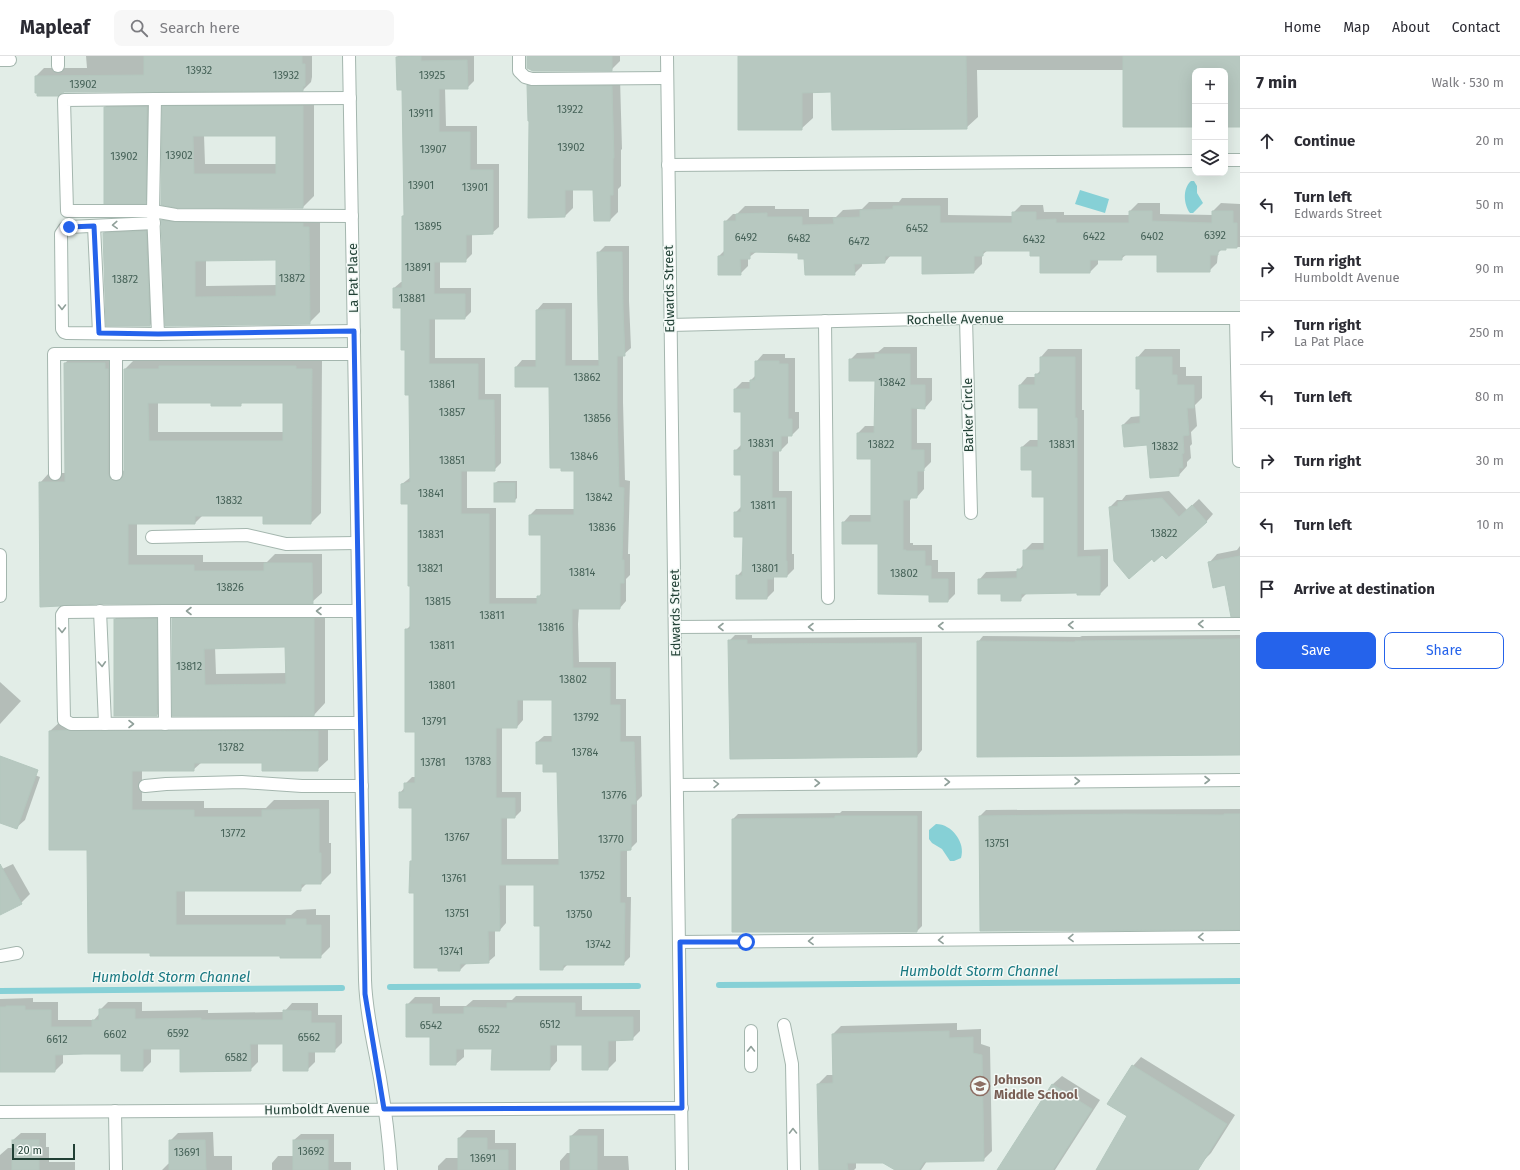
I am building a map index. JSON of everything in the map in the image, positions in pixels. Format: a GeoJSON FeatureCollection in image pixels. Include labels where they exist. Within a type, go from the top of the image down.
{"type":"FeatureCollection","features":[{"type":"Feature","properties":{"kind":"street","name":"La Pat Place"},"geometry":{"type":"LineString","coordinates":[[349,56],[365,994],[384,1109],[391,1170]]}},
{"type":"Feature","properties":{"kind":"street"},"geometry":{"type":"LineString","coordinates":[[519,56],[519,71],[525,77],[532,79],[667,78]]}},
{"type":"Feature","properties":{"kind":"street","name":"Edwards Street"},"geometry":{"type":"LineString","coordinates":[[667,56],[682,1170]]}},
{"type":"Feature","properties":{"kind":"street"},"geometry":{"type":"LineString","coordinates":[[350,98],[64,100],[67,211],[153,211],[176,215],[352,216]]}},
{"type":"Feature","properties":{"kind":"street"},"geometry":{"type":"LineString","coordinates":[[155,99],[153,211],[158,334]]}},
{"type":"Feature","properties":{"kind":"street"},"geometry":{"type":"LineString","coordinates":[[1228,160],[1240,160]]}},
{"type":"Feature","properties":{"kind":"street"},"geometry":{"type":"LineString","coordinates":[[668,165],[1192,161]]}},
{"type":"Feature","properties":{"kind":"street"},"geometry":{"type":"LineString","coordinates":[[154,223],[65,228],[61,234],[62,329],[64,332],[158,334],[354,331]]}},
{"type":"Feature","properties":{"kind":"street"},"geometry":{"type":"LineString","coordinates":[[94,226],[99,333]]}},
{"type":"Feature","properties":{"kind":"street","name":"Rochelle Avenue"},"geometry":{"type":"LineString","coordinates":[[670,325],[966,318],[1238,318]]}},
{"type":"Feature","properties":{"kind":"street","name":"Barker Circle"},"geometry":{"type":"LineString","coordinates":[[966,318],[971,513]]}},
{"type":"Feature","properties":{"kind":"street"},"geometry":{"type":"LineString","coordinates":[[1238,318],[1239,461]]}},
{"type":"Feature","properties":{"kind":"street"},"geometry":{"type":"LineString","coordinates":[[825,321],[828,598]]}},
{"type":"Feature","properties":{"kind":"street"},"geometry":{"type":"LineString","coordinates":[[56,474],[54,354],[354,354]]}},
{"type":"Feature","properties":{"kind":"street"},"geometry":{"type":"LineString","coordinates":[[116,354],[116,474]]}},
{"type":"Feature","properties":{"kind":"street"},"geometry":{"type":"LineString","coordinates":[[152,537],[247,535],[286,544],[357,543]]}},
{"type":"Feature","properties":{"kind":"street"},"geometry":{"type":"LineString","coordinates":[[0,555],[0,596]]}},
{"type":"Feature","properties":{"kind":"street"},"geometry":{"type":"LineString","coordinates":[[358,611],[100,611],[66,612],[62,614],[64,720],[71,724],[360,723]]}},
{"type":"Feature","properties":{"kind":"street"},"geometry":{"type":"LineString","coordinates":[[100,611],[105,724]]}},
{"type":"Feature","properties":{"kind":"street"},"geometry":{"type":"LineString","coordinates":[[164,611],[165,724]]}},
{"type":"Feature","properties":{"kind":"street"},"geometry":{"type":"LineString","coordinates":[[675,627],[1240,624]]}},
{"type":"Feature","properties":{"kind":"street"},"geometry":{"type":"LineString","coordinates":[[677,785],[1240,780]]}},
{"type":"Feature","properties":{"kind":"street"},"geometry":{"type":"LineString","coordinates":[[145,786],[242,782],[309,786],[362,786]]}},
{"type":"Feature","properties":{"kind":"street"},"geometry":{"type":"LineString","coordinates":[[680,942],[1240,937]]}},
{"type":"Feature","properties":{"kind":"street"},"geometry":{"type":"LineString","coordinates":[[0,956],[17,953]]}},
{"type":"Feature","properties":{"kind":"street"},"geometry":{"type":"LineString","coordinates":[[784,1025],[792,1064],[794,1170]]}},
{"type":"Feature","properties":{"kind":"street"},"geometry":{"type":"LineString","coordinates":[[751,1031],[751,1066]]}},
{"type":"Feature","properties":{"kind":"street","name":"Humboldt Avenue"},"geometry":{"type":"LineString","coordinates":[[0,1112],[682,1108]]}},
{"type":"Feature","properties":{"kind":"street"},"geometry":{"type":"LineString","coordinates":[[115,1111],[116,1170]]}},
{"type":"Feature","properties":{"kind":"water"},"geometry":{"type":"Polygon","coordinates":[[[1191,181],[1194,181],[1197,186],[1197,193],[1203,203],[1193,213],[1190,213],[1188,210],[1185,201],[1186,188],[1191,181]]]}},
{"type":"Feature","properties":{"kind":"water"},"geometry":{"type":"Polygon","coordinates":[[[1080,190],[1109,199],[1105,213],[1075,204],[1080,190]]]}},
{"type":"Feature","properties":{"kind":"water"},"geometry":{"type":"Polygon","coordinates":[[[936,824],[947,827],[956,835],[960,841],[962,852],[961,858],[950,861],[942,849],[932,843],[929,839],[929,830],[936,824]]]}},
{"type":"Feature","properties":{"kind":"building"},"geometry":{"type":"Polygon","coordinates":[[[144,56],[302,56],[302,64],[305,64],[305,86],[303,86],[303,91],[64,92],[58,96],[37,96],[37,93],[35,93],[35,76],[144,75],[144,56]]]}},
{"type":"Feature","properties":{"kind":"building"},"geometry":{"type":"Polygon","coordinates":[[[421,56],[421,61],[467,60],[468,89],[439,89],[439,132],[470,132],[470,170],[493,170],[493,234],[466,235],[466,262],[434,262],[434,294],[465,294],[465,319],[429,319],[429,364],[478,364],[478,400],[494,400],[495,471],[461,471],[461,514],[489,514],[489,604],[537,604],[537,596],[541,596],[541,535],[529,535],[529,515],[574,515],[574,471],[561,471],[561,468],[550,468],[549,387],[515,387],[515,367],[536,367],[536,310],[565,309],[565,366],[599,366],[597,252],[622,252],[625,356],[617,356],[617,409],[619,487],[624,488],[622,560],[624,560],[624,583],[620,583],[620,609],[572,609],[572,631],[573,668],[610,668],[610,705],[620,705],[620,742],[634,742],[636,804],[631,804],[631,850],[620,851],[620,903],[625,903],[624,965],[563,965],[563,970],[540,970],[540,926],[534,926],[534,885],[499,885],[500,931],[488,931],[489,963],[460,964],[460,971],[438,971],[438,968],[414,968],[414,893],[409,893],[410,861],[412,861],[412,808],[399,808],[399,792],[404,792],[404,783],[415,783],[415,732],[405,732],[405,629],[410,629],[410,586],[408,586],[408,504],[401,504],[401,484],[410,482],[409,395],[405,395],[405,350],[401,350],[401,308],[393,308],[393,288],[402,288],[402,216],[404,216],[402,90],[397,90],[396,57],[421,56]],[[517,700],[517,728],[496,728],[496,798],[515,798],[515,818],[501,818],[501,865],[559,865],[557,772],[543,772],[543,764],[536,764],[536,742],[552,742],[552,700],[517,700]]]}},
{"type":"Feature","properties":{"kind":"building"},"geometry":{"type":"Polygon","coordinates":[[[527,56],[612,56],[612,71],[533,71],[527,68],[527,56]]]}},
{"type":"Feature","properties":{"kind":"building"},"geometry":{"type":"Polygon","coordinates":[[[738,56],[966,56],[967,129],[832,130],[831,92],[802,93],[802,130],[738,130],[738,56]]]}},
{"type":"Feature","properties":{"kind":"building"},"geometry":{"type":"Polygon","coordinates":[[[1123,56],[1240,56],[1240,127],[1228,127],[1228,68],[1192,68],[1192,127],[1123,127],[1123,56]]]}},
{"type":"Feature","properties":{"kind":"building"},"geometry":{"type":"Polygon","coordinates":[[[527,85],[612,86],[614,158],[613,195],[610,195],[610,221],[594,221],[593,190],[565,190],[565,217],[528,218],[529,121],[527,85]]]}},
{"type":"Feature","properties":{"kind":"building"},"geometry":{"type":"Polygon","coordinates":[[[162,106],[303,106],[303,208],[177,208],[161,205],[162,106]],[[193,136],[194,174],[276,174],[276,136],[193,136]]]}},
{"type":"Feature","properties":{"kind":"building"},"geometry":{"type":"Polygon","coordinates":[[[104,107],[147,107],[146,204],[104,204],[104,107]]]}},
{"type":"Feature","properties":{"kind":"building"},"geometry":{"type":"Polygon","coordinates":[[[893,206],[940,206],[940,223],[1012,223],[1012,212],[1036,212],[1036,220],[1056,219],[1056,223],[1129,223],[1129,211],[1152,211],[1152,221],[1212,223],[1212,211],[1233,211],[1233,223],[1237,223],[1237,248],[1218,250],[1218,255],[1210,255],[1210,272],[1157,272],[1157,255],[1122,255],[1122,260],[1090,260],[1090,273],[1040,273],[1040,256],[1030,256],[1030,251],[983,251],[983,256],[974,256],[974,273],[922,274],[922,256],[885,256],[885,263],[854,264],[855,275],[805,275],[804,259],[798,259],[798,253],[750,252],[750,259],[740,259],[741,275],[718,275],[718,256],[724,256],[724,221],[736,221],[736,214],[767,213],[767,217],[802,217],[802,225],[834,224],[833,218],[860,217],[860,210],[893,209],[893,206]]]}},
{"type":"Feature","properties":{"kind":"building"},"geometry":{"type":"Polygon","coordinates":[[[161,220],[176,222],[303,223],[303,227],[309,227],[310,324],[165,326],[161,220]],[[276,260],[195,261],[195,297],[276,296],[276,260]]]}},
{"type":"Feature","properties":{"kind":"building"},"geometry":{"type":"Polygon","coordinates":[[[146,231],[150,326],[106,326],[103,233],[146,231]]]}},
{"type":"Feature","properties":{"kind":"building"},"geometry":{"type":"Polygon","coordinates":[[[875,354],[910,354],[910,385],[925,385],[925,409],[911,408],[911,450],[924,450],[924,471],[917,471],[917,498],[903,500],[903,550],[925,551],[925,566],[931,566],[931,579],[948,579],[948,602],[929,602],[929,595],[878,594],[878,544],[842,544],[842,522],[871,522],[871,459],[857,459],[857,433],[874,433],[875,381],[849,381],[849,359],[875,359],[875,354]]]}},
{"type":"Feature","properties":{"kind":"building"},"geometry":{"type":"Polygon","coordinates":[[[1040,357],[1075,357],[1075,418],[1077,418],[1077,557],[1100,556],[1100,595],[1077,595],[1077,593],[1021,594],[1021,601],[1001,601],[1001,594],[978,594],[978,579],[1017,578],[1017,569],[1023,569],[1023,550],[1044,550],[1044,497],[1032,497],[1032,470],[1021,470],[1021,447],[1038,447],[1038,408],[1019,408],[1019,385],[1035,385],[1035,374],[1040,374],[1040,357]]]}},
{"type":"Feature","properties":{"kind":"building"},"geometry":{"type":"Polygon","coordinates":[[[1136,357],[1172,357],[1172,375],[1177,375],[1177,385],[1194,385],[1194,408],[1187,408],[1189,435],[1183,436],[1183,468],[1179,468],[1179,476],[1150,478],[1147,445],[1124,447],[1122,425],[1140,423],[1140,389],[1136,389],[1136,357]]]}},
{"type":"Feature","properties":{"kind":"building"},"geometry":{"type":"Polygon","coordinates":[[[755,361],[779,361],[779,364],[788,364],[788,419],[792,419],[792,436],[781,436],[781,451],[772,451],[772,498],[786,498],[787,577],[773,577],[773,579],[767,579],[767,599],[736,599],[736,575],[742,576],[743,537],[734,537],[734,512],[741,512],[741,475],[734,475],[734,450],[741,450],[741,412],[734,412],[734,389],[750,389],[750,380],[755,380],[755,361]]]}},
{"type":"Feature","properties":{"kind":"building"},"geometry":{"type":"Polygon","coordinates":[[[64,363],[105,363],[105,369],[108,369],[108,474],[110,478],[116,481],[120,480],[124,474],[124,369],[159,369],[159,366],[296,366],[296,369],[312,369],[311,524],[263,524],[263,516],[195,516],[195,524],[128,524],[128,565],[194,565],[194,571],[264,571],[264,563],[312,563],[313,604],[100,604],[40,607],[39,482],[65,482],[64,363]],[[148,403],[149,441],[283,441],[283,403],[241,403],[241,406],[211,406],[211,403],[148,403]]]}},
{"type":"Feature","properties":{"kind":"building"},"geometry":{"type":"Polygon","coordinates":[[[494,483],[515,483],[515,502],[494,502],[494,483]]]}},
{"type":"Feature","properties":{"kind":"building"},"geometry":{"type":"Polygon","coordinates":[[[1162,498],[1179,517],[1192,505],[1207,522],[1166,559],[1162,555],[1154,562],[1152,559],[1129,579],[1114,561],[1109,507],[1118,506],[1118,502],[1162,498]]]}},
{"type":"Feature","properties":{"kind":"building"},"geometry":{"type":"Polygon","coordinates":[[[1240,556],[1240,617],[1231,617],[1225,585],[1213,588],[1208,562],[1240,556]]]}},
{"type":"Feature","properties":{"kind":"building"},"geometry":{"type":"Polygon","coordinates":[[[172,618],[314,618],[314,716],[172,716],[172,618]],[[285,647],[204,649],[205,685],[286,684],[285,647]]]}},
{"type":"Feature","properties":{"kind":"building"},"geometry":{"type":"Polygon","coordinates":[[[114,619],[157,619],[157,716],[114,716],[114,619]]]}},
{"type":"Feature","properties":{"kind":"building"},"geometry":{"type":"Polygon","coordinates":[[[1240,639],[1240,755],[977,757],[977,641],[1075,642],[1240,639]]]}},
{"type":"Feature","properties":{"kind":"building"},"geometry":{"type":"Polygon","coordinates":[[[728,640],[747,640],[747,644],[916,643],[917,757],[730,759],[728,640]]]}},
{"type":"Feature","properties":{"kind":"building"},"geometry":{"type":"Polygon","coordinates":[[[49,731],[318,731],[318,771],[262,771],[262,763],[194,763],[194,771],[132,771],[132,810],[194,810],[194,817],[262,817],[262,810],[319,809],[321,884],[301,884],[301,891],[176,891],[176,925],[286,925],[286,919],[306,919],[306,925],[321,925],[321,958],[280,958],[280,956],[150,956],[150,953],[88,953],[87,850],[49,850],[49,731]]]}},
{"type":"Feature","properties":{"kind":"building"},"geometry":{"type":"Polygon","coordinates":[[[0,756],[38,770],[17,829],[0,823],[0,756]]]}},
{"type":"Feature","properties":{"kind":"building"},"geometry":{"type":"Polygon","coordinates":[[[1240,814],[1240,930],[980,931],[979,816],[1240,814]]]}},
{"type":"Feature","properties":{"kind":"building"},"geometry":{"type":"Polygon","coordinates":[[[835,816],[917,816],[917,932],[732,932],[732,819],[835,818],[835,816]]]}},
{"type":"Feature","properties":{"kind":"building"},"geometry":{"type":"Polygon","coordinates":[[[0,864],[22,904],[0,915],[0,864]]]}},
{"type":"Feature","properties":{"kind":"building"},"geometry":{"type":"Polygon","coordinates":[[[507,1003],[575,1003],[575,1017],[633,1017],[633,1040],[608,1041],[608,1070],[582,1070],[582,1045],[550,1045],[550,1070],[491,1070],[492,1049],[456,1049],[456,1065],[430,1065],[430,1037],[406,1037],[406,1004],[432,1004],[432,1014],[464,1014],[464,1007],[507,1008],[507,1003]]]}},
{"type":"Feature","properties":{"kind":"building"},"geometry":{"type":"Polygon","coordinates":[[[25,1006],[25,1010],[51,1010],[51,1027],[92,1027],[92,1020],[99,1020],[99,1009],[135,1009],[135,1019],[201,1018],[201,1020],[283,1020],[283,1010],[311,1011],[311,1023],[335,1023],[335,1052],[308,1052],[308,1071],[283,1071],[283,1044],[250,1044],[251,1071],[180,1072],[180,1049],[143,1049],[143,1071],[121,1071],[121,1054],[83,1054],[55,1055],[55,1072],[0,1072],[0,1007],[25,1006]]]}},
{"type":"Feature","properties":{"kind":"building"},"geometry":{"type":"Polygon","coordinates":[[[949,1031],[949,1038],[973,1037],[973,1053],[982,1055],[984,1161],[924,1162],[919,1170],[895,1170],[883,1163],[847,1163],[848,1170],[819,1170],[817,1084],[833,1083],[832,1034],[949,1031]]]}},
{"type":"Feature","properties":{"kind":"building"},"geometry":{"type":"Polygon","coordinates":[[[1132,1065],[1227,1124],[1198,1170],[1096,1170],[1127,1116],[1107,1104],[1132,1065]]]}},
{"type":"Feature","properties":{"kind":"building"},"geometry":{"type":"Polygon","coordinates":[[[1052,1084],[1092,1109],[1053,1170],[997,1170],[1052,1084]]]}},
{"type":"Feature","properties":{"kind":"building"},"geometry":{"type":"Polygon","coordinates":[[[570,1136],[597,1136],[597,1170],[570,1170],[570,1136]]]}},
{"type":"Feature","properties":{"kind":"building"},"geometry":{"type":"Polygon","coordinates":[[[458,1138],[487,1138],[487,1150],[508,1150],[508,1170],[458,1170],[458,1138]]]}},
{"type":"Feature","properties":{"kind":"building"},"geometry":{"type":"Polygon","coordinates":[[[12,1140],[39,1140],[39,1170],[12,1170],[12,1140]]]}},
{"type":"Feature","properties":{"kind":"building"},"geometry":{"type":"Polygon","coordinates":[[[169,1140],[205,1140],[206,1170],[169,1170],[169,1140]]]}},
{"type":"Feature","properties":{"kind":"building"},"geometry":{"type":"Polygon","coordinates":[[[293,1140],[328,1140],[328,1170],[293,1170],[293,1140]]]}},
{"type":"Feature","properties":{"kind":"waterway","name":"Humboldt Storm Channel"},"geometry":{"type":"LineString","coordinates":[[719,985],[1240,981]]}},
{"type":"Feature","properties":{"kind":"waterway"},"geometry":{"type":"LineString","coordinates":[[390,987],[638,986]]}},
{"type":"Feature","properties":{"kind":"waterway","name":"Humboldt Storm Channel"},"geometry":{"type":"LineString","coordinates":[[0,991],[342,988]]}},
{"type":"Feature","properties":{"kind":"place","name":"Johnson Middle School"},"geometry":{"type":"Point","coordinates":[980,1086]}},
{"type":"Feature","properties":{"kind":"route"},"geometry":{"type":"LineString","coordinates":[[69,227],[94,226],[99,333],[158,334],[354,331],[365,994],[384,1109],[682,1108],[680,942],[746,942]]}}]}
